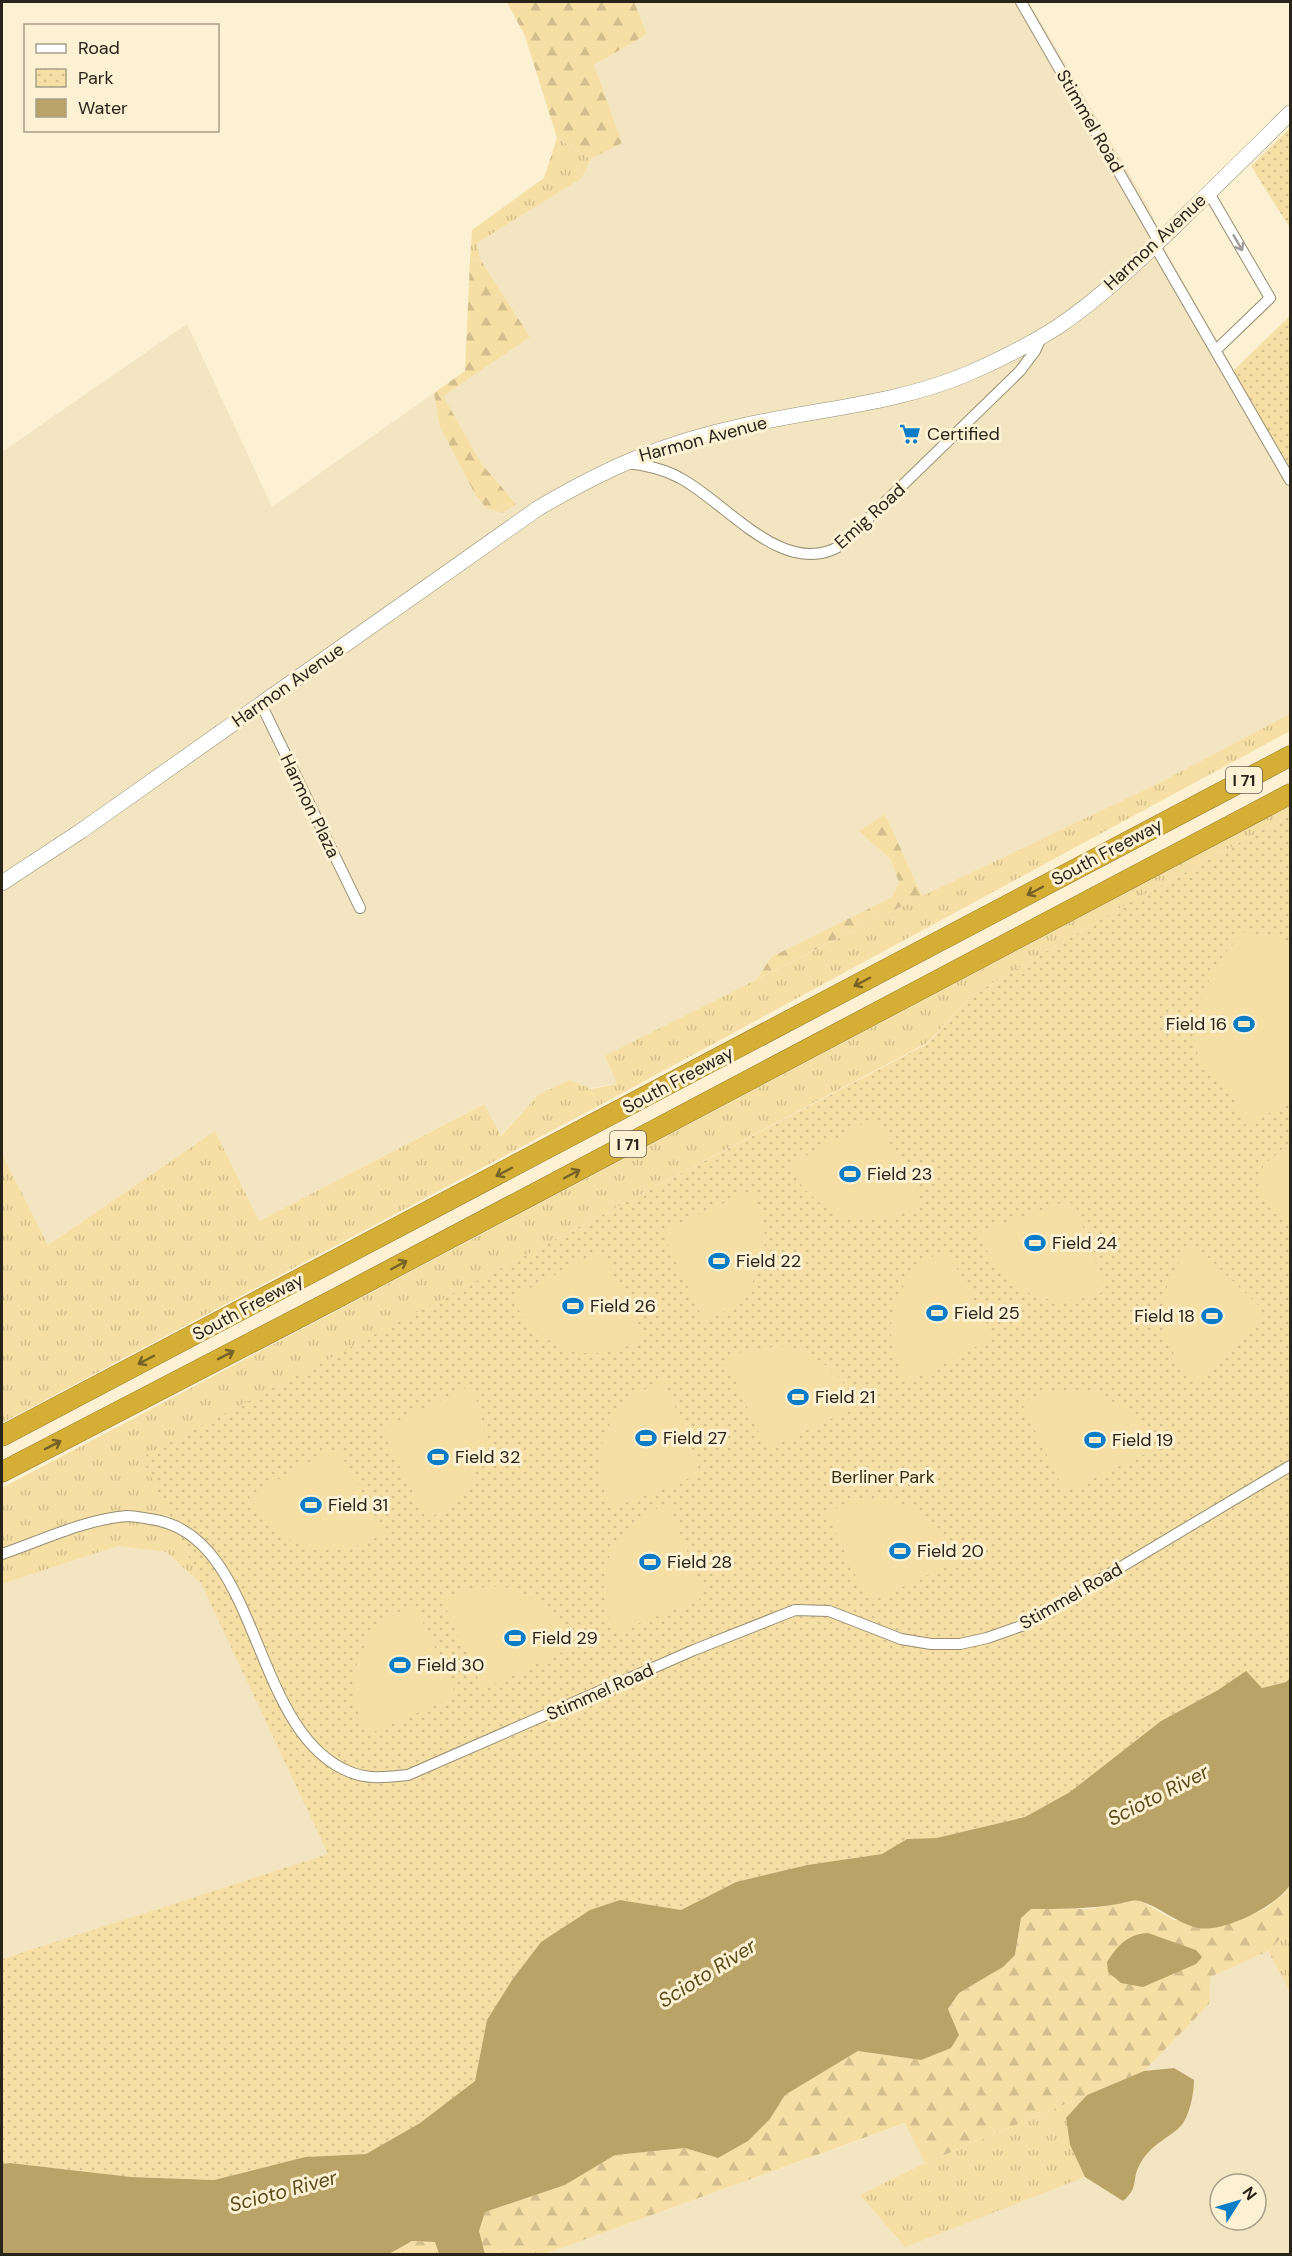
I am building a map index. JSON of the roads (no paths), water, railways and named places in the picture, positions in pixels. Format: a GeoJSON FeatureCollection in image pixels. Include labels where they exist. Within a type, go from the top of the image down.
{"type":"FeatureCollection","features":[{"type":"Feature","properties":{"kind":"highway","name":"South Freeway"},"geometry":{"type":"LineString","coordinates":[[2,1437],[1290,756]]}},
{"type":"Feature","properties":{"kind":"highway","name":"South Freeway"},"geometry":{"type":"LineString","coordinates":[[2,1472],[366,1283],[1290,794]]}},
{"type":"Feature","properties":{"kind":"main road","name":"Harmon Avenue"},"geometry":{"type":"LineString","coordinates":[[2,884],[90,825],[537,509],[579,484],[622,462],[670,444],[720,430],[871,402],[920,390],[967,374],[1043,336],[1094,300],[1157,244],[1290,113]]}},
{"type":"Feature","properties":{"kind":"street","name":"Stimmel Road"},"geometry":{"type":"LineString","coordinates":[[1021,2],[1290,480]]}},
{"type":"Feature","properties":{"kind":"street"},"geometry":{"type":"LineString","coordinates":[[1209,193],[1270,298],[1216,350]]}},
{"type":"Feature","properties":{"kind":"street","name":"Emig Road"},"geometry":{"type":"LineString","coordinates":[[622,462],[651,466],[680,478],[756,534],[775,544],[803,555],[826,554],[840,546],[1003,388],[1029,360],[1043,336]]}},
{"type":"Feature","properties":{"kind":"street","name":"Harmon Plaza"},"geometry":{"type":"LineString","coordinates":[[261,704],[360,908]]}},
{"type":"Feature","properties":{"kind":"street","name":"Stimmel Road"},"geometry":{"type":"LineString","coordinates":[[2,1554],[98,1521],[129,1516],[159,1520],[183,1529],[205,1546],[225,1573],[289,1711],[309,1742],[331,1762],[350,1772],[371,1778],[408,1776],[694,1650],[795,1610],[829,1611],[901,1639],[931,1644],[960,1644],[987,1638],[1024,1625],[1290,1466]]}},
{"type":"Feature","properties":{"kind":"water","name":"Scioto River"},"geometry":{"type":"Polygon","coordinates":[[[1246,1671],[1262,1688],[1286,1682],[1290,1678],[1290,1885],[1274,1901],[1248,1916],[1221,1926],[1198,1928],[1138,1901],[1085,1908],[1031,1909],[1021,1918],[1015,1955],[1003,1967],[959,1993],[948,2009],[959,2035],[951,2048],[921,2060],[858,2051],[785,2095],[770,2119],[748,2141],[718,2158],[685,2148],[615,2155],[565,2185],[485,2212],[479,2231],[485,2254],[439,2254],[435,2242],[412,2241],[389,2254],[2,2254],[2,2164],[131,2177],[214,2180],[305,2157],[366,2154],[420,2123],[475,2081],[487,2020],[512,1980],[541,1942],[590,1910],[620,1900],[681,1910],[736,1882],[807,1865],[882,1854],[907,1839],[936,1838],[1025,1817],[1070,1792],[1161,1721],[1218,1690],[1246,1671]]]}},
{"type":"Feature","properties":{"kind":"water"},"geometry":{"type":"Polygon","coordinates":[[[1148,1933],[1196,1950],[1202,1957],[1196,1964],[1143,1987],[1121,1983],[1108,1972],[1107,1962],[1115,1950],[1129,1938],[1148,1933]]]}},
{"type":"Feature","properties":{"kind":"water"},"geometry":{"type":"Polygon","coordinates":[[[1174,2068],[1194,2080],[1188,2113],[1182,2125],[1157,2144],[1144,2158],[1137,2170],[1132,2192],[1123,2201],[1085,2177],[1070,2145],[1066,2118],[1087,2095],[1144,2071],[1174,2068]]]}},
{"type":"Feature","properties":{"kind":"place","name":"Certified"},"geometry":{"type":"Point","coordinates":[910,434]}},
{"type":"Feature","properties":{"kind":"place","name":"Field 16"},"geometry":{"type":"Point","coordinates":[1244,1024]}},
{"type":"Feature","properties":{"kind":"place","name":"Field 23"},"geometry":{"type":"Point","coordinates":[850,1174]}},
{"type":"Feature","properties":{"kind":"place","name":"Field 24"},"geometry":{"type":"Point","coordinates":[1035,1243]}},
{"type":"Feature","properties":{"kind":"place","name":"Field 22"},"geometry":{"type":"Point","coordinates":[719,1261]}},
{"type":"Feature","properties":{"kind":"place","name":"Field 26"},"geometry":{"type":"Point","coordinates":[573,1306]}},
{"type":"Feature","properties":{"kind":"place","name":"Field 25"},"geometry":{"type":"Point","coordinates":[937,1313]}},
{"type":"Feature","properties":{"kind":"place","name":"Field 18"},"geometry":{"type":"Point","coordinates":[1212,1316]}},
{"type":"Feature","properties":{"kind":"place","name":"Field 21"},"geometry":{"type":"Point","coordinates":[798,1397]}},
{"type":"Feature","properties":{"kind":"place","name":"Field 27"},"geometry":{"type":"Point","coordinates":[646,1438]}},
{"type":"Feature","properties":{"kind":"place","name":"Field 19"},"geometry":{"type":"Point","coordinates":[1095,1440]}},
{"type":"Feature","properties":{"kind":"place","name":"Field 32"},"geometry":{"type":"Point","coordinates":[438,1457]}},
{"type":"Feature","properties":{"kind":"place","name":"Field 31"},"geometry":{"type":"Point","coordinates":[311,1505]}},
{"type":"Feature","properties":{"kind":"place","name":"Field 20"},"geometry":{"type":"Point","coordinates":[900,1551]}},
{"type":"Feature","properties":{"kind":"place","name":"Field 28"},"geometry":{"type":"Point","coordinates":[650,1562]}},
{"type":"Feature","properties":{"kind":"place","name":"Field 29"},"geometry":{"type":"Point","coordinates":[515,1638]}},
{"type":"Feature","properties":{"kind":"place","name":"Field 30"},"geometry":{"type":"Point","coordinates":[400,1665]}},
{"type":"Feature","properties":{"kind":"park label","name":"Berliner Park"},"geometry":{"type":"Point","coordinates":[883,1477]}}]}
